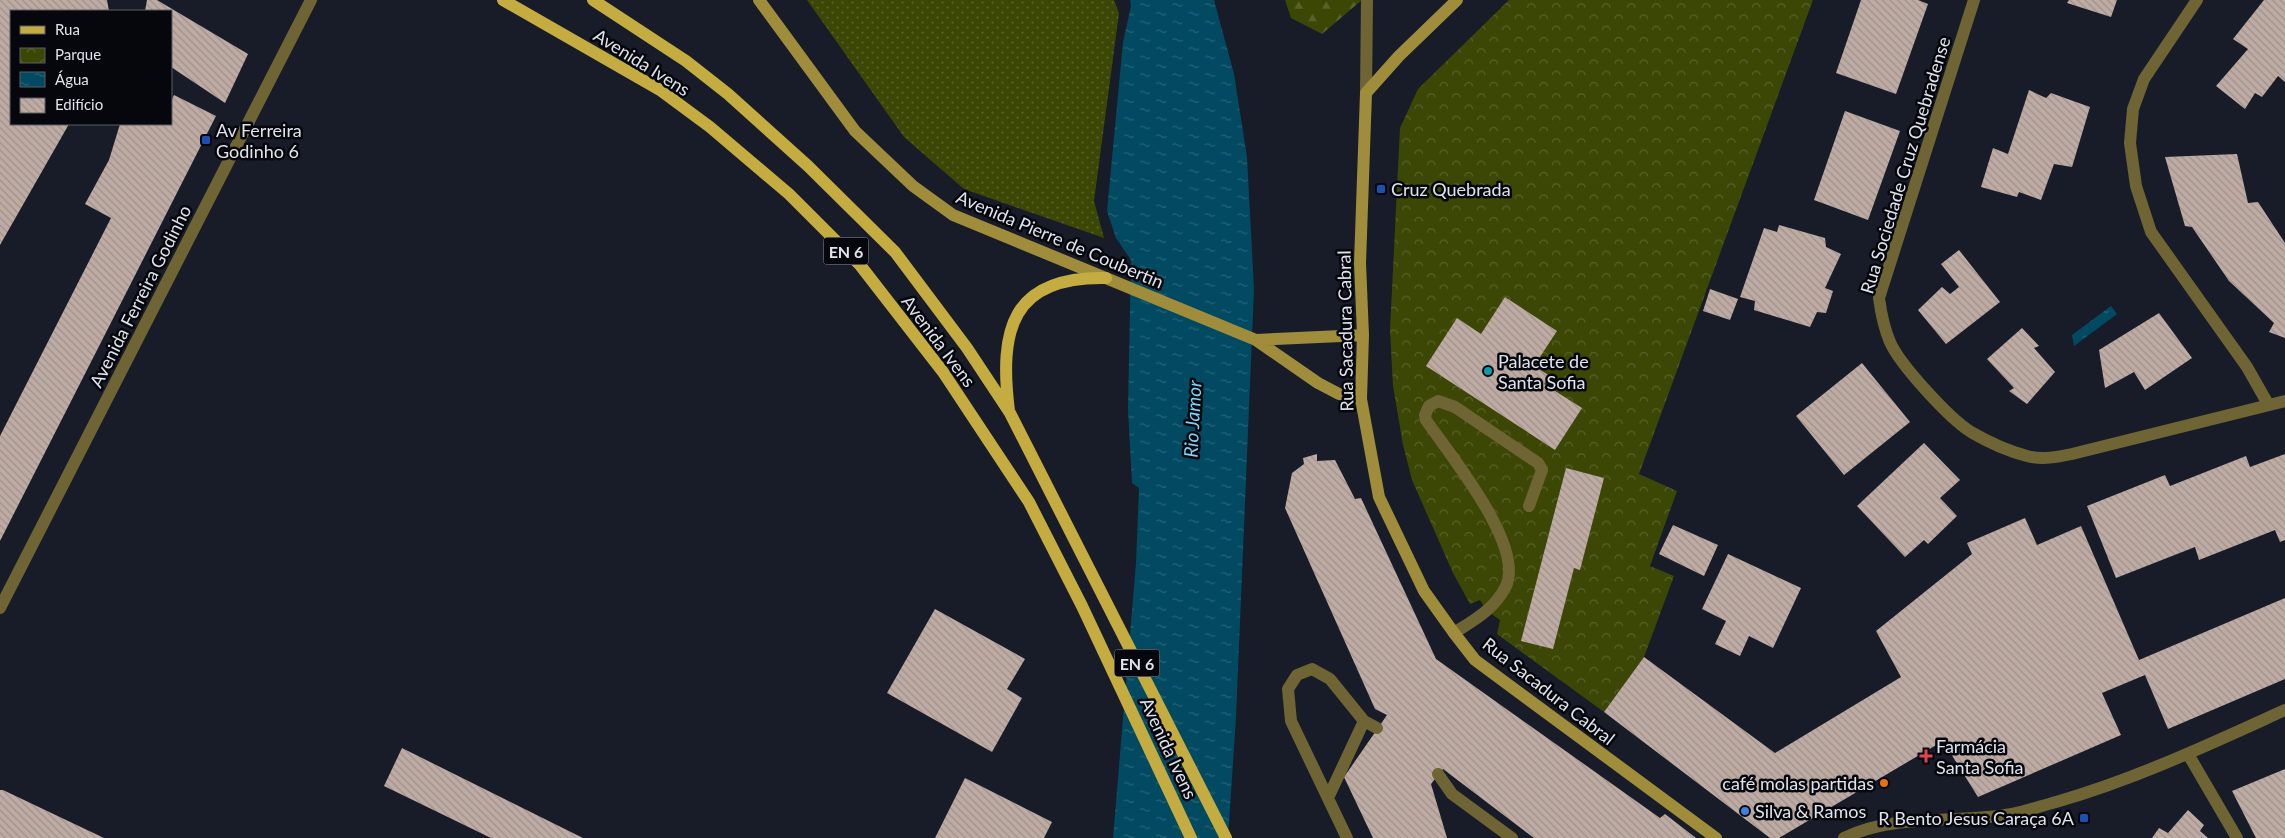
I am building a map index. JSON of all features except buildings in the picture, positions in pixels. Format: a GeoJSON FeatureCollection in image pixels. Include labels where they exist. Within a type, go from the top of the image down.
{"type":"FeatureCollection","features":[{"type":"Feature","properties":{"kind":"main road","name":"Avenida Ivens"},"geometry":{"type":"LineString","coordinates":[[503,0],[660,90],[710,126],[789,194],[860,265],[943,372],[1029,502],[1082,606],[1191,838]]}},
{"type":"Feature","properties":{"kind":"main road","name":"Avenida Ivens"},"geometry":{"type":"LineString","coordinates":[[593,0],[686,61],[728,94],[808,166],[896,252],[967,348],[1010,413],[1226,838]]}},
{"type":"Feature","properties":{"kind":"main road"},"geometry":{"type":"LineString","coordinates":[[1010,413],[1005,374],[1006,348],[1012,327],[1021,309],[1032,297],[1045,288],[1083,278],[1106,278]]}},
{"type":"Feature","properties":{"kind":"street","name":"Avenida Ferreira Godinho"},"geometry":{"type":"LineString","coordinates":[[0,608],[311,0]]}},
{"type":"Feature","properties":{"kind":"street","name":"Avenida Pierre de Coubertin"},"geometry":{"type":"LineString","coordinates":[[759,0],[855,131],[912,186],[953,215],[1256,340],[1318,383],[1339,394],[1361,399]]}},
{"type":"Feature","properties":{"kind":"street"},"geometry":{"type":"LineString","coordinates":[[1366,92],[1367,0]]}},
{"type":"Feature","properties":{"kind":"street"},"geometry":{"type":"LineString","coordinates":[[1366,92],[1399,56],[1457,0]]}},
{"type":"Feature","properties":{"kind":"street","name":"Rua Sociedade Cruz Quebradense"},"geometry":{"type":"LineString","coordinates":[[1974,0],[1880,298],[1882,319],[1890,344],[1905,365],[1919,382],[1970,431],[2000,446],[2028,456],[2053,458],[2072,454],[2285,401]]}},
{"type":"Feature","properties":{"kind":"street"},"geometry":{"type":"LineString","coordinates":[[2197,0],[2144,79],[2133,109],[2130,143],[2136,186],[2152,232],[2247,367],[2268,404]]}},
{"type":"Feature","properties":{"kind":"street","name":"Rua Sacadura Cabral"},"geometry":{"type":"LineString","coordinates":[[1366,92],[1360,263],[1363,334],[1361,399],[1379,497],[1424,591],[1475,660],[1716,838]]}},
{"type":"Feature","properties":{"kind":"street","name":"Avenida Pierre de Coubertin"},"geometry":{"type":"LineString","coordinates":[[1256,340],[1363,334]]}},
{"type":"Feature","properties":{"kind":"street"},"geometry":{"type":"LineString","coordinates":[[1454,634],[1488,611],[1500,596],[1510,573],[1508,554],[1496,522],[1426,420],[1425,415],[1429,406],[1438,401],[1455,407],[1538,463],[1542,470],[1529,506]]}},
{"type":"Feature","properties":{"kind":"street"},"geometry":{"type":"LineString","coordinates":[[1347,838],[1291,721],[1288,689],[1297,675],[1312,669],[1330,679],[1364,721],[1377,728]]}},
{"type":"Feature","properties":{"kind":"street"},"geometry":{"type":"LineString","coordinates":[[1844,838],[1891,822],[1962,820],[2013,814],[2084,794],[2159,767],[2285,710]]}},
{"type":"Feature","properties":{"kind":"street"},"geometry":{"type":"LineString","coordinates":[[1328,798],[1364,721]]}},
{"type":"Feature","properties":{"kind":"street"},"geometry":{"type":"LineString","coordinates":[[2188,754],[2238,838]]}},
{"type":"Feature","properties":{"kind":"street"},"geometry":{"type":"LineString","coordinates":[[1438,774],[1452,794],[1512,838]]}},
{"type":"Feature","properties":{"kind":"green space"},"geometry":{"type":"Polygon","coordinates":[[[807,0],[1114,0],[1119,13],[1094,201],[1104,238],[964,189],[904,137],[807,0]]]}},
{"type":"Feature","properties":{"kind":"green space"},"geometry":{"type":"Polygon","coordinates":[[[1285,0],[1362,0],[1322,34],[1291,18],[1285,0]]]}},
{"type":"Feature","properties":{"kind":"green space"},"geometry":{"type":"Polygon","coordinates":[[[1509,0],[1813,0],[1639,474],[1677,491],[1650,566],[1674,576],[1644,657],[1604,712],[1497,634],[1500,620],[1487,611],[1480,600],[1470,604],[1453,573],[1412,480],[1403,445],[1393,386],[1390,330],[1400,128],[1418,89],[1509,0]]]}},
{"type":"Feature","properties":{"kind":"water","name":"Rio Jamor"},"geometry":{"type":"Polygon","coordinates":[[[1130,0],[1214,0],[1234,74],[1247,157],[1254,289],[1236,717],[1228,838],[1113,838],[1136,563],[1139,488],[1132,483],[1128,409],[1131,260],[1116,238],[1107,211],[1123,42],[1131,6],[1130,0]]]}},
{"type":"Feature","properties":{"kind":"water"},"geometry":{"type":"Polygon","coordinates":[[[2111,306],[2117,314],[2074,346],[2072,335],[2111,306]]]}},
{"type":"Feature","properties":{"kind":"place","name":"Av Ferreira Godinho 6"},"geometry":{"type":"Point","coordinates":[206,140]}},
{"type":"Feature","properties":{"kind":"place","name":"Cruz Quebrada"},"geometry":{"type":"Point","coordinates":[1381,189]}},
{"type":"Feature","properties":{"kind":"place","name":"Palacete de Santa Sofia"},"geometry":{"type":"Point","coordinates":[1488,371]}},
{"type":"Feature","properties":{"kind":"place","name":"Farmácia Santa Sofia"},"geometry":{"type":"Point","coordinates":[1926,756]}},
{"type":"Feature","properties":{"kind":"place","name":"café molas partidas"},"geometry":{"type":"Point","coordinates":[1884,783]}},
{"type":"Feature","properties":{"kind":"place","name":"Silva & Ramos"},"geometry":{"type":"Point","coordinates":[1745,811]}},
{"type":"Feature","properties":{"kind":"place","name":"R Bento Jesus Caraça 6A"},"geometry":{"type":"Point","coordinates":[2084,818]}}]}
